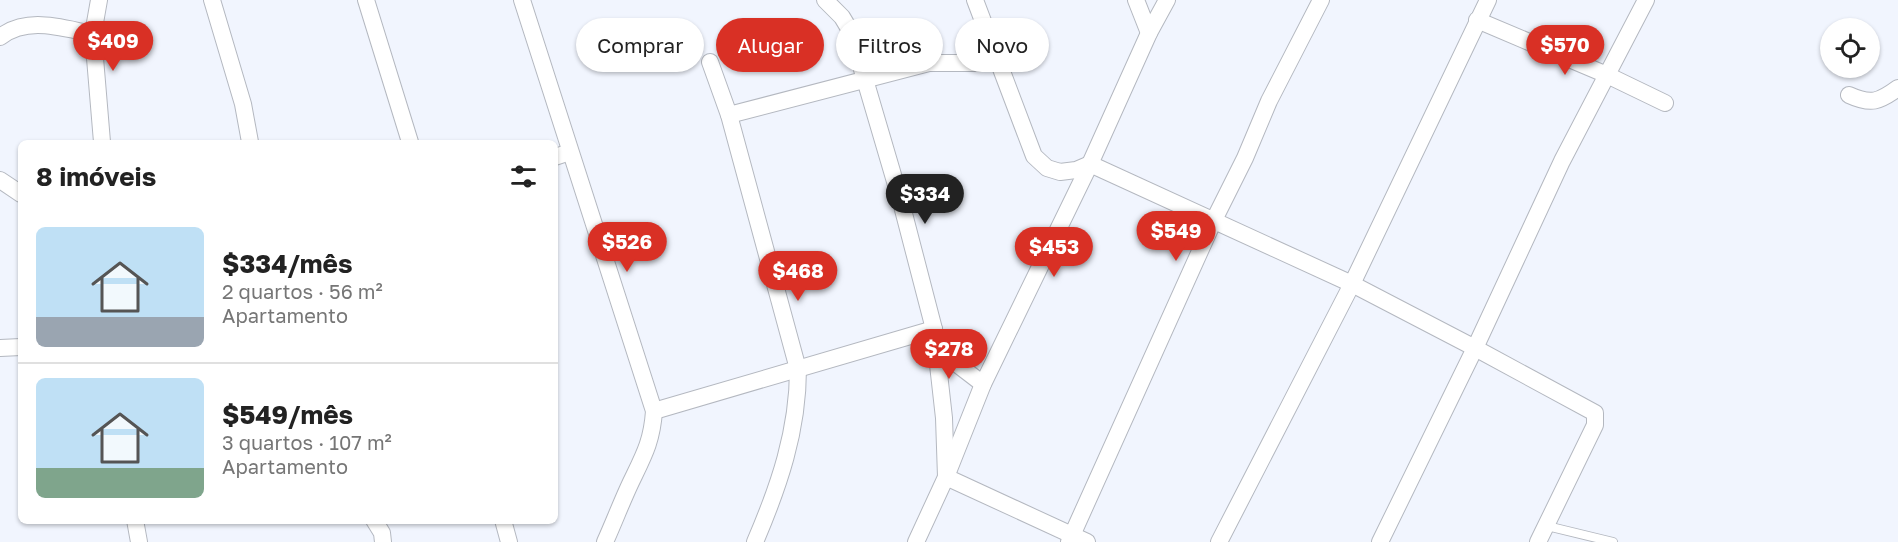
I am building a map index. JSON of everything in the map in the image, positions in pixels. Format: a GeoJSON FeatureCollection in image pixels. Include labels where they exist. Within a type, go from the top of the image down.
{"type":"FeatureCollection","features":[{"type":"Feature","properties":{"kind":"street"},"geometry":{"type":"LineString","coordinates":[[99,0],[93,34],[102,140]]}},
{"type":"Feature","properties":{"kind":"street"},"geometry":{"type":"LineString","coordinates":[[212,0],[243,104],[250,140]]}},
{"type":"Feature","properties":{"kind":"street"},"geometry":{"type":"LineString","coordinates":[[366,0],[409,140]]}},
{"type":"Feature","properties":{"kind":"street"},"geometry":{"type":"LineString","coordinates":[[522,0],[562,154],[654,411],[653,431],[645,454],[605,542]]}},
{"type":"Feature","properties":{"kind":"street"},"geometry":{"type":"LineString","coordinates":[[825,0],[842,17],[851,32],[901,202],[934,329],[944,418],[946,477]]}},
{"type":"Feature","properties":{"kind":"street"},"geometry":{"type":"LineString","coordinates":[[975,0],[982,18]]}},
{"type":"Feature","properties":{"kind":"street"},"geometry":{"type":"LineString","coordinates":[[1136,0],[1149,33]]}},
{"type":"Feature","properties":{"kind":"street"},"geometry":{"type":"LineString","coordinates":[[916,542],[946,477],[983,384],[1090,164],[1149,33],[1167,0]]}},
{"type":"Feature","properties":{"kind":"street"},"geometry":{"type":"LineString","coordinates":[[946,477],[1076,540],[1214,220],[1245,158],[1269,100],[1321,0]]}},
{"type":"Feature","properties":{"kind":"street"},"geometry":{"type":"LineString","coordinates":[[1219,542],[1352,284],[1488,0]]}},
{"type":"Feature","properties":{"kind":"street"},"geometry":{"type":"LineString","coordinates":[[1380,542],[1475,348],[1557,171],[1646,0]]}},
{"type":"Feature","properties":{"kind":"street"},"geometry":{"type":"LineString","coordinates":[[1477,20],[1607,75],[1665,103]]}},
{"type":"Feature","properties":{"kind":"street"},"geometry":{"type":"LineString","coordinates":[[0,37],[24,25],[40,24],[93,34]]}},
{"type":"Feature","properties":{"kind":"street"},"geometry":{"type":"LineString","coordinates":[[710,62],[729,115],[798,369],[798,388],[791,437],[774,498],[755,542]]}},
{"type":"Feature","properties":{"kind":"street"},"geometry":{"type":"LineString","coordinates":[[729,115],[929,63],[955,63]]}},
{"type":"Feature","properties":{"kind":"street"},"geometry":{"type":"LineString","coordinates":[[1003,72],[1034,156],[1047,168],[1060,172],[1076,170],[1090,164],[1352,284],[1595,414],[1595,425],[1538,542]]}},
{"type":"Feature","properties":{"kind":"street"},"geometry":{"type":"LineString","coordinates":[[1849,95],[1870,102],[1883,98],[1898,88]]}},
{"type":"Feature","properties":{"kind":"street"},"geometry":{"type":"LineString","coordinates":[[0,180],[18,192]]}},
{"type":"Feature","properties":{"kind":"street"},"geometry":{"type":"LineString","coordinates":[[654,411],[934,329]]}},
{"type":"Feature","properties":{"kind":"street"},"geometry":{"type":"LineString","coordinates":[[0,348],[18,347]]}},
{"type":"Feature","properties":{"kind":"street"},"geometry":{"type":"LineString","coordinates":[[936,348],[983,384]]}},
{"type":"Feature","properties":{"kind":"street"},"geometry":{"type":"LineString","coordinates":[[136,524],[139,542]]}},
{"type":"Feature","properties":{"kind":"street"},"geometry":{"type":"LineString","coordinates":[[376,524],[382,533],[383,542]]}},
{"type":"Feature","properties":{"kind":"street"},"geometry":{"type":"LineString","coordinates":[[504,524],[510,542]]}},
{"type":"Feature","properties":{"kind":"lane"},"geometry":{"type":"LineString","coordinates":[[1546,526],[1613,542]]}}]}
